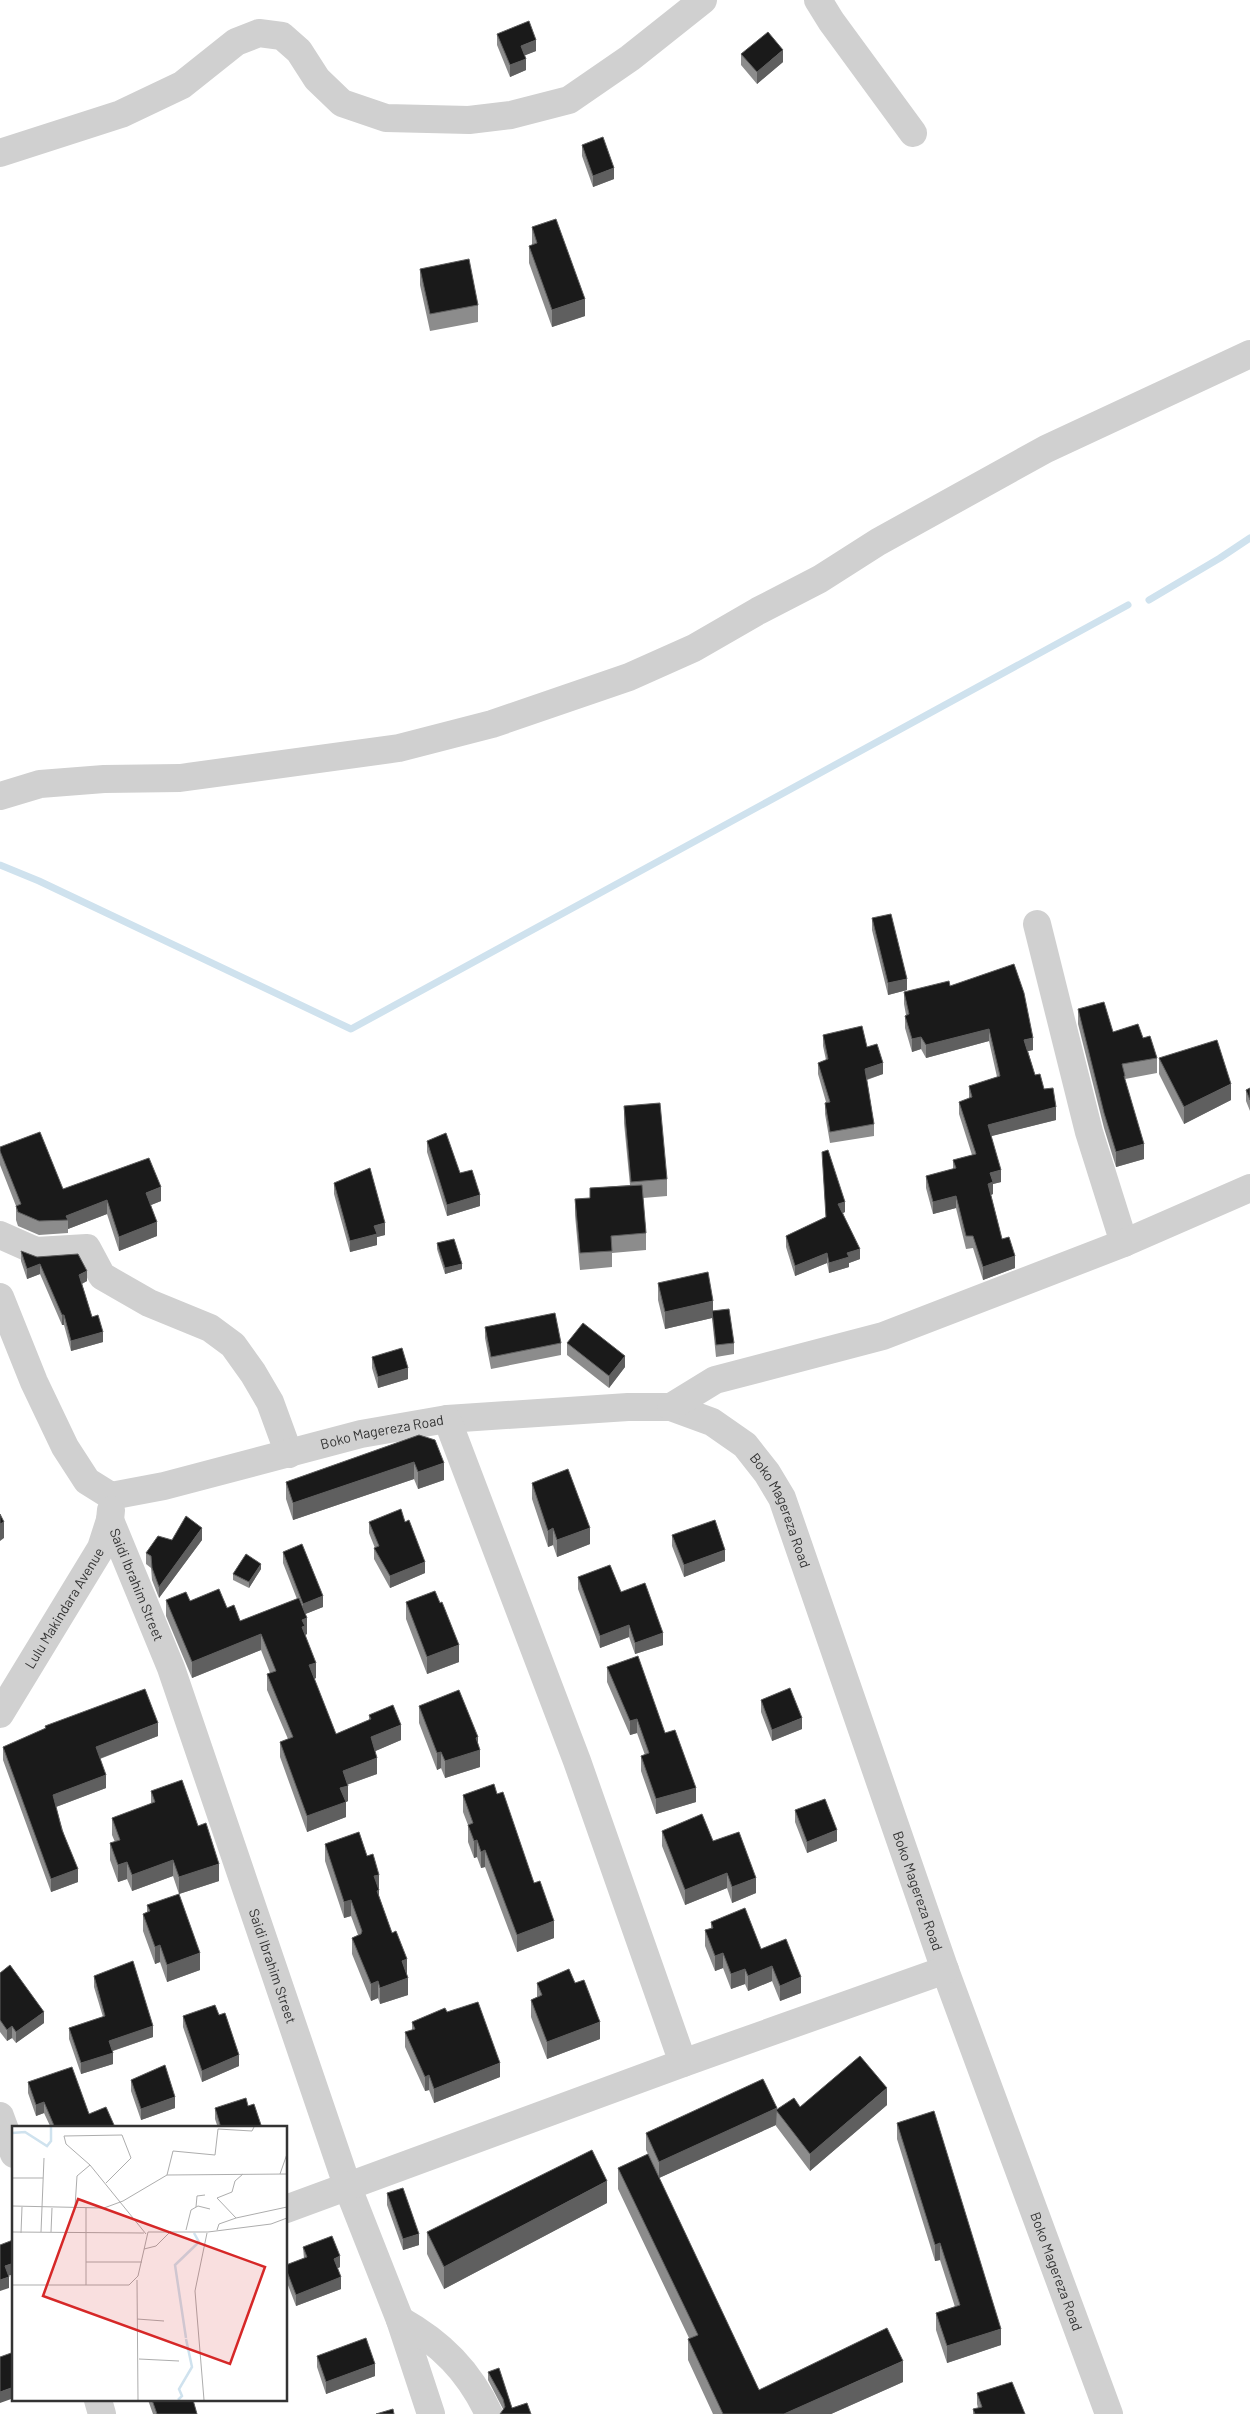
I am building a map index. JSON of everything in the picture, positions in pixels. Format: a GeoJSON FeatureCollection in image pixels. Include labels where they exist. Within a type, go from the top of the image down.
{"type":"FeatureCollection","features":[{"type":"Feature","properties":{"kind":"street"},"geometry":{"type":"LineString","coordinates":[[0,153],[121,114],[182,85],[236,42],[260,33],[282,36],[299,51],[317,79],[342,103],[386,118],[469,120],[511,115],[569,100],[630,58],[703,0]]}},
{"type":"Feature","properties":{"kind":"street"},"geometry":{"type":"LineString","coordinates":[[818,0],[830,21],[913,133]]}},
{"type":"Feature","properties":{"kind":"street"},"geometry":{"type":"LineString","coordinates":[[0,796],[40,784],[104,779],[180,778],[399,748],[492,724],[629,677],[694,648],[758,610],[820,579],[878,542],[1046,449],[1153,397],[1250,354]]}},
{"type":"Feature","properties":{"kind":"street"},"geometry":{"type":"LineString","coordinates":[[1037,924],[1089,1132],[1124,1243]]}},
{"type":"Feature","properties":{"kind":"street"},"geometry":{"type":"LineString","coordinates":[[671,1407],[715,1380],[884,1336],[1124,1243],[1250,1188]]}},
{"type":"Feature","properties":{"kind":"street"},"geometry":{"type":"LineString","coordinates":[[0,1236],[36,1251],[87,1248],[102,1276],[149,1303],[210,1328],[233,1345],[254,1373],[270,1402],[289,1454]]}},
{"type":"Feature","properties":{"kind":"street"},"geometry":{"type":"LineString","coordinates":[[0,1297],[34,1382],[65,1447],[87,1481],[111,1508]]}},
{"type":"Feature","properties":{"kind":"street","name":"Boko Magereza Road"},"geometry":{"type":"LineString","coordinates":[[111,1508],[164,1486],[361,1434],[446,1419],[628,1407],[671,1407],[712,1422],[745,1445],[767,1473],[782,1498],[945,1970],[1109,2414]]}},
{"type":"Feature","properties":{"kind":"street"},"geometry":{"type":"LineString","coordinates":[[446,1419],[577,1762],[682,2063]]}},
{"type":"Feature","properties":{"kind":"street","name":"Lulu Makindara Avenue"},"geometry":{"type":"LineString","coordinates":[[0,1714],[101,1548],[111,1508]]}},
{"type":"Feature","properties":{"kind":"street","name":"Saidi Ibrahim Street"},"geometry":{"type":"LineString","coordinates":[[111,1508],[171,1668],[348,2188],[400,2320],[431,2414]]}},
{"type":"Feature","properties":{"kind":"street"},"geometry":{"type":"LineString","coordinates":[[288,2208],[348,2188],[682,2063],[945,1970]]}},
{"type":"Feature","properties":{"kind":"street"},"geometry":{"type":"LineString","coordinates":[[0,2116],[12,2149]]}},
{"type":"Feature","properties":{"kind":"street"},"geometry":{"type":"LineString","coordinates":[[400,2320],[424,2333],[458,2365],[477,2388],[490,2414]]}},
{"type":"Feature","properties":{"kind":"building"},"geometry":{"type":"Polygon","coordinates":[[[529,21],[536,40],[521,46],[526,59],[510,65],[497,34],[529,21]]]}},
{"type":"Feature","properties":{"kind":"building"},"geometry":{"type":"Polygon","coordinates":[[[768,32],[783,50],[757,72],[741,54],[768,32]]]}},
{"type":"Feature","properties":{"kind":"building"},"geometry":{"type":"Polygon","coordinates":[[[603,137],[614,168],[593,176],[582,145],[603,137]]]}},
{"type":"Feature","properties":{"kind":"building"},"geometry":{"type":"Polygon","coordinates":[[[556,219],[585,299],[552,310],[529,246],[537,243],[532,227],[556,219]]]}},
{"type":"Feature","properties":{"kind":"building"},"geometry":{"type":"Polygon","coordinates":[[[469,259],[478,305],[430,314],[420,269],[469,259]]]}},
{"type":"Feature","properties":{"kind":"building"},"geometry":{"type":"Polygon","coordinates":[[[891,914],[907,979],[888,983],[872,918],[891,914]]]}},
{"type":"Feature","properties":{"kind":"building"},"geometry":{"type":"Polygon","coordinates":[[[1014,964],[1024,993],[1033,1038],[1024,1040],[1035,1075],[1040,1074],[1044,1089],[1053,1088],[1056,1107],[988,1125],[1001,1170],[990,1173],[993,1182],[988,1184],[1002,1239],[1009,1237],[1015,1256],[983,1267],[973,1236],[966,1236],[956,1196],[933,1202],[926,1176],[956,1168],[953,1160],[976,1154],[959,1102],[972,1097],[969,1086],[1000,1076],[989,1029],[926,1045],[921,1037],[912,1039],[905,1016],[909,1014],[904,992],[949,981],[950,986],[1014,964]]]}},
{"type":"Feature","properties":{"kind":"building"},"geometry":{"type":"Polygon","coordinates":[[[1104,1002],[1113,1032],[1138,1024],[1143,1038],[1150,1036],[1157,1058],[1122,1064],[1144,1144],[1116,1152],[1104,1113],[1078,1009],[1104,1002]]]}},
{"type":"Feature","properties":{"kind":"building"},"geometry":{"type":"Polygon","coordinates":[[[862,1026],[867,1047],[877,1044],[883,1063],[865,1069],[874,1124],[830,1132],[825,1103],[830,1102],[818,1063],[828,1059],[823,1035],[862,1026]]]}},
{"type":"Feature","properties":{"kind":"building"},"geometry":{"type":"Polygon","coordinates":[[[1217,1040],[1231,1084],[1184,1107],[1159,1058],[1217,1040]]]}},
{"type":"Feature","properties":{"kind":"building"},"geometry":{"type":"Polygon","coordinates":[[[1250,1088],[1250,1100],[1246,1090],[1250,1088]]]}},
{"type":"Feature","properties":{"kind":"building"},"geometry":{"type":"Polygon","coordinates":[[[660,1103],[667,1179],[631,1182],[624,1106],[660,1103]]]}},
{"type":"Feature","properties":{"kind":"building"},"geometry":{"type":"Polygon","coordinates":[[[40,1132],[63,1189],[149,1158],[161,1187],[146,1193],[157,1222],[119,1237],[107,1200],[66,1216],[68,1220],[39,1221],[18,1212],[16,1206],[21,1204],[0,1147],[40,1132]]]}},
{"type":"Feature","properties":{"kind":"building"},"geometry":{"type":"Polygon","coordinates":[[[446,1133],[460,1173],[472,1170],[480,1195],[447,1205],[427,1141],[446,1133]]]}},
{"type":"Feature","properties":{"kind":"building"},"geometry":{"type":"Polygon","coordinates":[[[828,1150],[845,1202],[838,1204],[860,1249],[847,1253],[849,1257],[829,1263],[827,1253],[795,1266],[786,1236],[826,1217],[822,1152],[828,1150]]]}},
{"type":"Feature","properties":{"kind":"building"},"geometry":{"type":"Polygon","coordinates":[[[370,1168],[385,1223],[374,1226],[377,1234],[350,1241],[334,1183],[370,1168]]]}},
{"type":"Feature","properties":{"kind":"building"},"geometry":{"type":"Polygon","coordinates":[[[642,1185],[646,1233],[611,1236],[612,1251],[580,1253],[575,1199],[590,1198],[590,1188],[642,1185]]]}},
{"type":"Feature","properties":{"kind":"building"},"geometry":{"type":"Polygon","coordinates":[[[454,1239],[462,1264],[445,1268],[437,1243],[454,1239]]]}},
{"type":"Feature","properties":{"kind":"building"},"geometry":{"type":"Polygon","coordinates":[[[21,1251],[37,1257],[78,1254],[87,1271],[79,1275],[92,1317],[98,1315],[103,1332],[71,1341],[64,1315],[62,1315],[40,1264],[27,1269],[21,1251]]]}},
{"type":"Feature","properties":{"kind":"building"},"geometry":{"type":"Polygon","coordinates":[[[708,1272],[713,1301],[665,1312],[658,1283],[708,1272]]]}},
{"type":"Feature","properties":{"kind":"building"},"geometry":{"type":"Polygon","coordinates":[[[729,1309],[734,1343],[716,1345],[712,1311],[729,1309]]]}},
{"type":"Feature","properties":{"kind":"building"},"geometry":{"type":"Polygon","coordinates":[[[555,1313],[561,1343],[491,1357],[485,1327],[555,1313]]]}},
{"type":"Feature","properties":{"kind":"building"},"geometry":{"type":"Polygon","coordinates":[[[583,1323],[625,1356],[609,1376],[567,1343],[583,1323]]]}},
{"type":"Feature","properties":{"kind":"building"},"geometry":{"type":"Polygon","coordinates":[[[402,1348],[408,1368],[378,1377],[372,1357],[402,1348]]]}},
{"type":"Feature","properties":{"kind":"building"},"geometry":{"type":"Polygon","coordinates":[[[419,1435],[435,1440],[444,1463],[418,1472],[414,1462],[293,1503],[286,1482],[419,1435]]]}},
{"type":"Feature","properties":{"kind":"building"},"geometry":{"type":"Polygon","coordinates":[[[568,1469],[590,1528],[557,1540],[553,1528],[548,1531],[532,1483],[568,1469]]]}},
{"type":"Feature","properties":{"kind":"building"},"geometry":{"type":"Polygon","coordinates":[[[401,1509],[405,1522],[409,1520],[425,1562],[390,1576],[374,1548],[379,1546],[369,1522],[401,1509]]]}},
{"type":"Feature","properties":{"kind":"building"},"geometry":{"type":"Polygon","coordinates":[[[0,1514],[4,1522],[0,1524],[0,1514]]]}},
{"type":"Feature","properties":{"kind":"building"},"geometry":{"type":"Polygon","coordinates":[[[186,1516],[202,1528],[159,1587],[152,1568],[151,1556],[146,1553],[158,1536],[172,1540],[186,1516]]]}},
{"type":"Feature","properties":{"kind":"building"},"geometry":{"type":"Polygon","coordinates":[[[715,1520],[725,1550],[684,1565],[672,1535],[715,1520]]]}},
{"type":"Feature","properties":{"kind":"building"},"geometry":{"type":"Polygon","coordinates":[[[302,1544],[323,1596],[303,1604],[283,1552],[302,1544]]]}},
{"type":"Feature","properties":{"kind":"building"},"geometry":{"type":"Polygon","coordinates":[[[246,1554],[261,1564],[249,1582],[233,1574],[246,1554]]]}},
{"type":"Feature","properties":{"kind":"building"},"geometry":{"type":"Polygon","coordinates":[[[610,1565],[621,1592],[645,1583],[663,1633],[635,1643],[629,1625],[600,1636],[578,1577],[610,1565]]]}},
{"type":"Feature","properties":{"kind":"building"},"geometry":{"type":"Polygon","coordinates":[[[219,1589],[227,1608],[234,1605],[240,1621],[299,1598],[307,1618],[302,1620],[305,1626],[302,1627],[316,1663],[309,1665],[336,1734],[371,1719],[369,1715],[393,1705],[401,1725],[371,1737],[377,1758],[343,1771],[348,1786],[340,1788],[346,1802],[307,1816],[280,1742],[293,1737],[267,1674],[276,1671],[261,1634],[192,1662],[166,1600],[186,1592],[190,1601],[219,1589]]]}},
{"type":"Feature","properties":{"kind":"building"},"geometry":{"type":"Polygon","coordinates":[[[435,1591],[440,1603],[442,1602],[459,1645],[427,1657],[406,1602],[435,1591]]]}},
{"type":"Feature","properties":{"kind":"building"},"geometry":{"type":"Polygon","coordinates":[[[638,1656],[665,1733],[675,1730],[696,1788],[656,1799],[641,1756],[649,1753],[637,1719],[630,1721],[607,1667],[638,1656]]]}},
{"type":"Feature","properties":{"kind":"building"},"geometry":{"type":"Polygon","coordinates":[[[790,1688],[802,1718],[772,1730],[761,1700],[790,1688]]]}},
{"type":"Feature","properties":{"kind":"building"},"geometry":{"type":"Polygon","coordinates":[[[145,1689],[158,1723],[96,1747],[106,1775],[53,1795],[62,1830],[78,1869],[51,1879],[3,1747],[46,1728],[45,1726],[145,1689]]]}},
{"type":"Feature","properties":{"kind":"building"},"geometry":{"type":"Polygon","coordinates":[[[459,1690],[478,1737],[476,1738],[480,1750],[445,1761],[441,1752],[437,1753],[419,1706],[459,1690]]]}},
{"type":"Feature","properties":{"kind":"building"},"geometry":{"type":"Polygon","coordinates":[[[182,1780],[198,1826],[206,1823],[219,1864],[179,1877],[173,1860],[132,1875],[127,1862],[118,1865],[110,1843],[120,1840],[112,1818],[155,1802],[151,1791],[182,1780]]]}},
{"type":"Feature","properties":{"kind":"building"},"geometry":{"type":"Polygon","coordinates":[[[494,1784],[497,1794],[503,1792],[534,1883],[540,1881],[554,1921],[517,1935],[485,1850],[481,1852],[477,1840],[474,1841],[468,1825],[473,1823],[463,1795],[494,1784]]]}},
{"type":"Feature","properties":{"kind":"building"},"geometry":{"type":"Polygon","coordinates":[[[825,1799],[837,1830],[807,1842],[795,1810],[825,1799]]]}},
{"type":"Feature","properties":{"kind":"building"},"geometry":{"type":"Polygon","coordinates":[[[702,1814],[713,1841],[739,1832],[756,1878],[732,1887],[727,1873],[685,1890],[662,1831],[702,1814]]]}},
{"type":"Feature","properties":{"kind":"building"},"geometry":{"type":"Polygon","coordinates":[[[359,1832],[367,1856],[373,1854],[379,1875],[374,1876],[379,1890],[377,1891],[392,1933],[396,1931],[407,1959],[402,1961],[408,1978],[380,1988],[378,1981],[371,1984],[352,1938],[361,1934],[362,1931],[351,1900],[344,1902],[325,1844],[359,1832]]]}},
{"type":"Feature","properties":{"kind":"building"},"geometry":{"type":"Polygon","coordinates":[[[179,1894],[200,1953],[167,1965],[160,1945],[155,1947],[143,1914],[150,1911],[147,1905],[179,1894]]]}},
{"type":"Feature","properties":{"kind":"building"},"geometry":{"type":"Polygon","coordinates":[[[745,1908],[761,1949],[786,1939],[801,1977],[780,1986],[772,1966],[748,1976],[745,1969],[731,1974],[723,1953],[715,1956],[705,1930],[713,1928],[711,1922],[745,1908]]]}},
{"type":"Feature","properties":{"kind":"building"},"geometry":{"type":"Polygon","coordinates":[[[133,1961],[153,2026],[109,2041],[113,2053],[81,2063],[69,2028],[105,2016],[94,1976],[133,1961]]]}},
{"type":"Feature","properties":{"kind":"building"},"geometry":{"type":"Polygon","coordinates":[[[10,1965],[44,2012],[16,2032],[12,2026],[7,2030],[0,2020],[0,1973],[10,1965]]]}},
{"type":"Feature","properties":{"kind":"building"},"geometry":{"type":"Polygon","coordinates":[[[569,1969],[575,1983],[584,1980],[600,2022],[547,2042],[531,2000],[542,1995],[537,1983],[569,1969]]]}},
{"type":"Feature","properties":{"kind":"building"},"geometry":{"type":"Polygon","coordinates":[[[478,2002],[500,2063],[434,2089],[429,2075],[425,2077],[405,2032],[415,2029],[412,2022],[445,2008],[447,2012],[478,2002]]]}},
{"type":"Feature","properties":{"kind":"building"},"geometry":{"type":"Polygon","coordinates":[[[215,2005],[219,2015],[225,2013],[239,2055],[202,2071],[183,2016],[215,2005]]]}},
{"type":"Feature","properties":{"kind":"building"},"geometry":{"type":"Polygon","coordinates":[[[860,2056],[887,2088],[810,2154],[776,2110],[794,2098],[800,2107],[860,2056]]]}},
{"type":"Feature","properties":{"kind":"building"},"geometry":{"type":"Polygon","coordinates":[[[165,2065],[175,2097],[141,2109],[131,2080],[165,2065]]]}},
{"type":"Feature","properties":{"kind":"building"},"geometry":{"type":"Polygon","coordinates":[[[72,2067],[89,2114],[106,2107],[114,2125],[54,2126],[44,2102],[36,2105],[28,2082],[72,2067]]]}},
{"type":"Feature","properties":{"kind":"building"},"geometry":{"type":"Polygon","coordinates":[[[763,2079],[777,2108],[659,2162],[646,2133],[763,2079]]]}},
{"type":"Feature","properties":{"kind":"building"},"geometry":{"type":"Polygon","coordinates":[[[246,2098],[248,2106],[254,2104],[261,2126],[220,2126],[215,2108],[246,2098]]]}},
{"type":"Feature","properties":{"kind":"building"},"geometry":{"type":"Polygon","coordinates":[[[934,2111],[1001,2329],[947,2346],[936,2313],[960,2305],[940,2243],[935,2245],[897,2123],[934,2111]]]}},
{"type":"Feature","properties":{"kind":"building"},"geometry":{"type":"Polygon","coordinates":[[[592,2150],[607,2181],[444,2267],[427,2232],[592,2150]]]}},
{"type":"Feature","properties":{"kind":"building"},"geometry":{"type":"Polygon","coordinates":[[[648,2154],[759,2390],[887,2328],[903,2361],[784,2414],[723,2414],[688,2339],[698,2335],[618,2168],[648,2154]]]}},
{"type":"Feature","properties":{"kind":"building"},"geometry":{"type":"Polygon","coordinates":[[[403,2188],[419,2234],[403,2239],[387,2193],[403,2188]]]}},
{"type":"Feature","properties":{"kind":"building"},"geometry":{"type":"Polygon","coordinates":[[[332,2236],[340,2256],[334,2259],[341,2277],[296,2295],[288,2274],[288,2264],[307,2257],[303,2247],[332,2236]]]}},
{"type":"Feature","properties":{"kind":"building"},"geometry":{"type":"Polygon","coordinates":[[[12,2240],[12,2264],[5,2266],[9,2277],[0,2280],[0,2245],[12,2240]]]}},
{"type":"Feature","properties":{"kind":"building"},"geometry":{"type":"Polygon","coordinates":[[[366,2338],[375,2364],[326,2382],[317,2356],[366,2338]]]}},
{"type":"Feature","properties":{"kind":"building"},"geometry":{"type":"Polygon","coordinates":[[[12,2353],[12,2388],[0,2392],[0,2357],[12,2353]]]}},
{"type":"Feature","properties":{"kind":"building"},"geometry":{"type":"Polygon","coordinates":[[[499,2368],[512,2408],[527,2403],[531,2414],[500,2414],[505,2407],[503,2399],[488,2372],[499,2368]]]}},
{"type":"Feature","properties":{"kind":"building"},"geometry":{"type":"Polygon","coordinates":[[[1012,2382],[1025,2414],[975,2414],[973,2409],[982,2407],[977,2393],[1012,2382]]]}},
{"type":"Feature","properties":{"kind":"building"},"geometry":{"type":"Polygon","coordinates":[[[153,2402],[194,2402],[197,2414],[157,2414],[153,2402]]]}},
{"type":"Feature","properties":{"kind":"building"},"geometry":{"type":"Polygon","coordinates":[[[393,2409],[394,2414],[376,2414],[393,2409]]]}},
{"type":"Feature","properties":{"kind":"waterway"},"geometry":{"type":"LineString","coordinates":[[1149,600],[1250,538]]}},
{"type":"Feature","properties":{"kind":"waterway"},"geometry":{"type":"LineString","coordinates":[[0,865],[39,881],[351,1029],[1128,605]]}}]}
